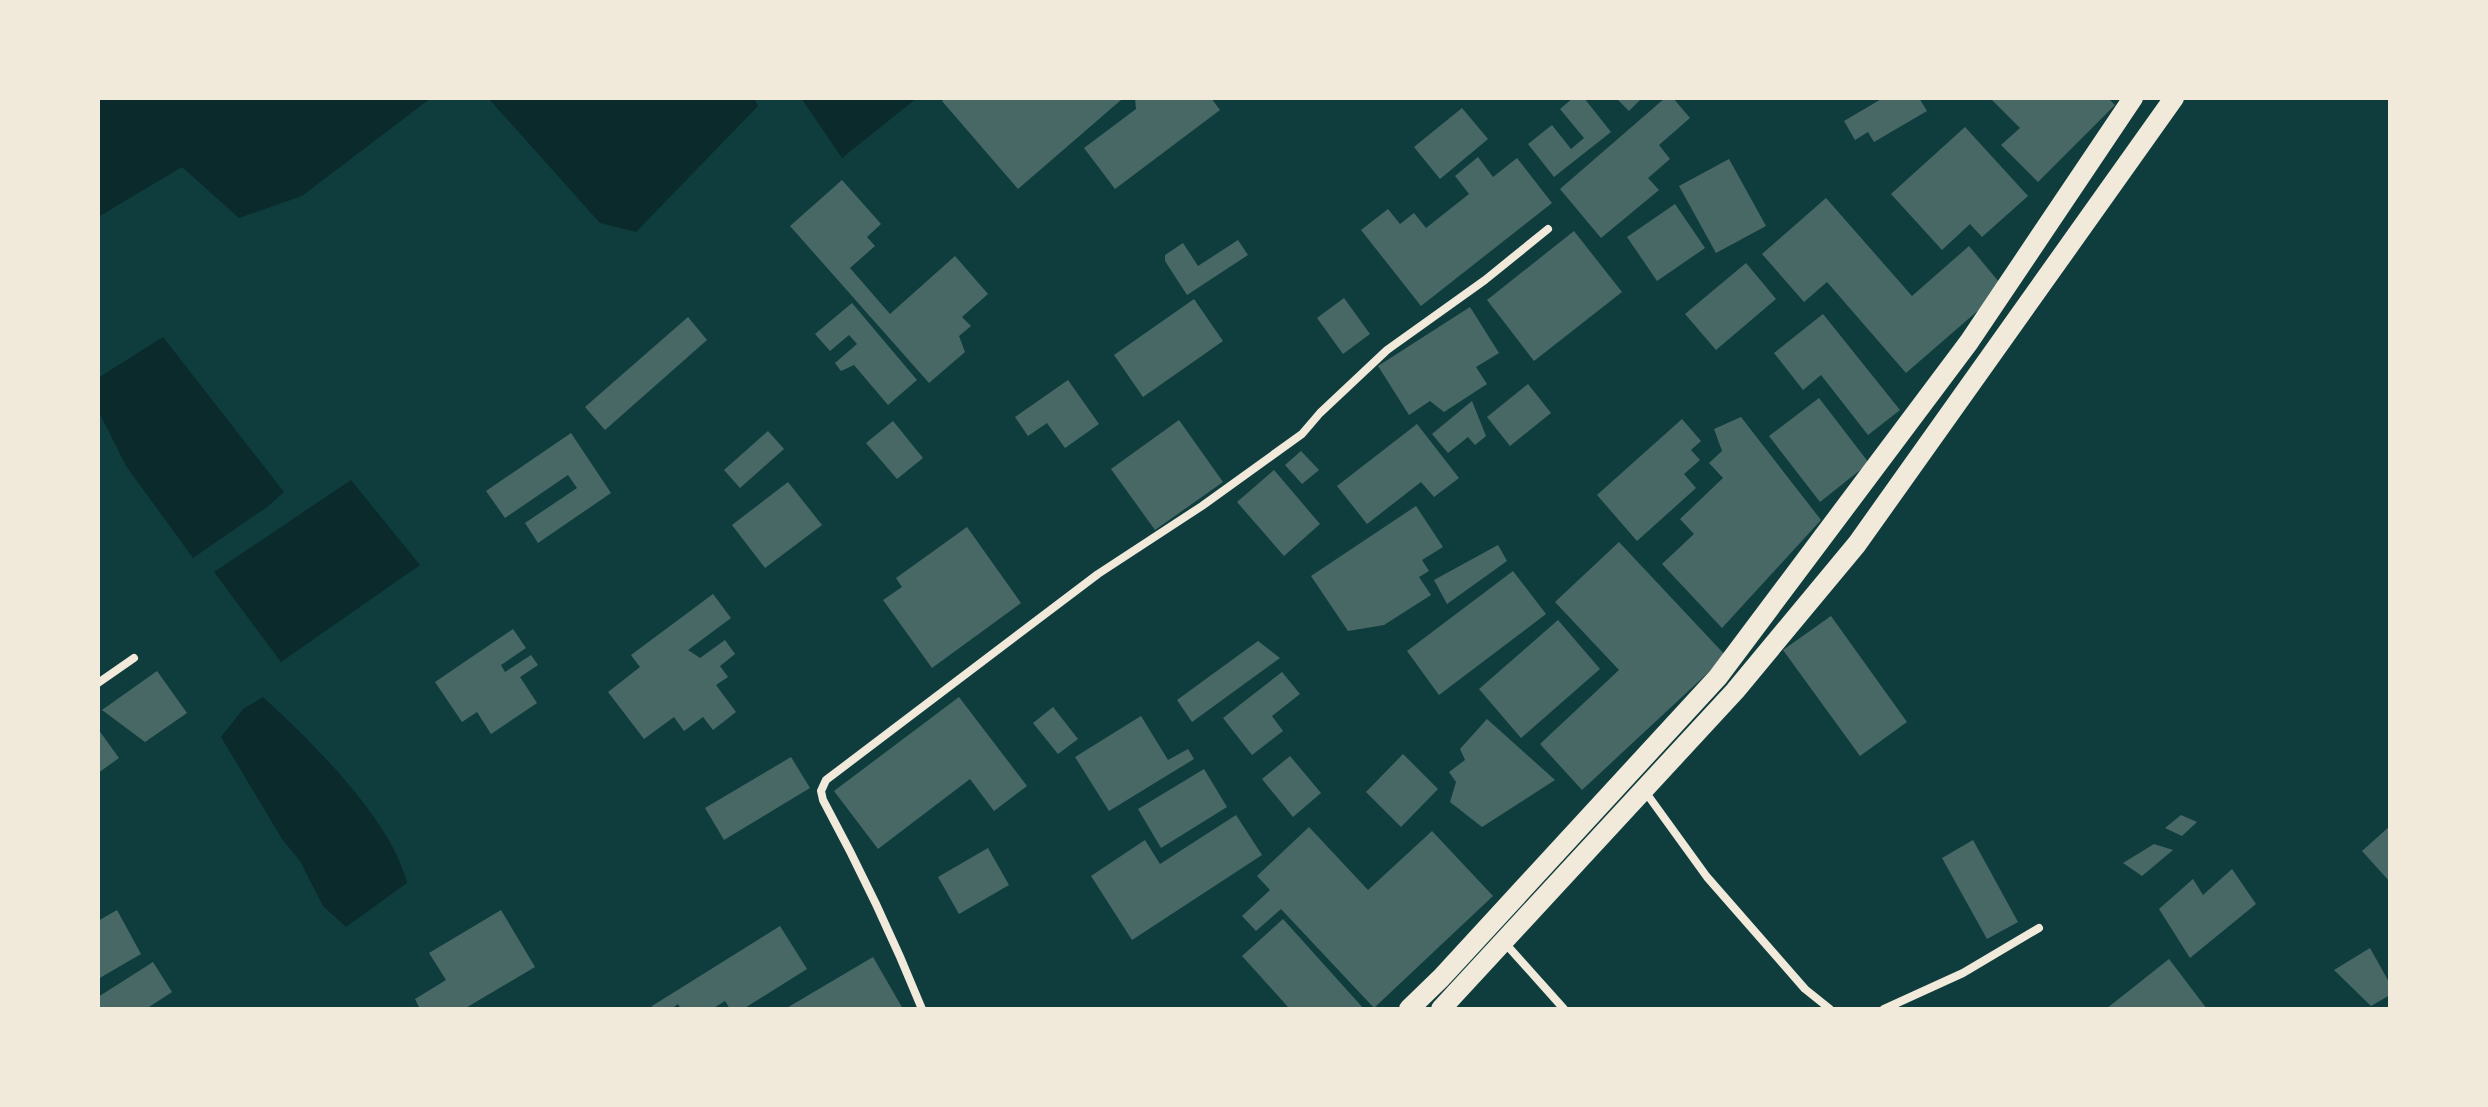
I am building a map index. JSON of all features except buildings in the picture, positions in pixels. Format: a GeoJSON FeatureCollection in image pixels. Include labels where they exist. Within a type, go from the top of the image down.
{"type":"FeatureCollection","features":[{"type":"Feature","properties":{"kind":"highway"},"geometry":{"type":"LineString","coordinates":[[1409,1009],[1718,677],[1969,342],[2133,98]]}},
{"type":"Feature","properties":{"kind":"highway"},"geometry":{"type":"LineString","coordinates":[[1441,1009],[1735,691],[1857,544],[2174,98]]}},
{"type":"Feature","properties":{"kind":"street"},"geometry":{"type":"LineString","coordinates":[[922,1009],[856,860],[823,800],[821,791],[826,780],[1098,574],[1202,506],[1302,434],[1387,350],[1485,280],[1548,229]]}},
{"type":"Feature","properties":{"kind":"street"},"geometry":{"type":"LineString","coordinates":[[98,683],[134,658]]}},
{"type":"Feature","properties":{"kind":"street"},"geometry":{"type":"LineString","coordinates":[[1644,790],[1707,877],[1805,989],[1830,1009]]}},
{"type":"Feature","properties":{"kind":"street"},"geometry":{"type":"LineString","coordinates":[[1884,1009],[1963,973],[2039,928]]}},
{"type":"Feature","properties":{"kind":"street"},"geometry":{"type":"LineString","coordinates":[[1504,942],[1564,1009]]}},
{"type":"Feature","properties":{"kind":"water"},"geometry":{"type":"Polygon","coordinates":[[[98,98],[431,98],[302,196],[239,218],[182,167],[98,217],[98,98]]]}},
{"type":"Feature","properties":{"kind":"water"},"geometry":{"type":"Polygon","coordinates":[[[488,98],[754,98],[758,106],[636,232],[600,223],[488,98]]]}},
{"type":"Feature","properties":{"kind":"water"},"geometry":{"type":"Polygon","coordinates":[[[801,98],[917,98],[842,158],[801,98]]]}},
{"type":"Feature","properties":{"kind":"water"},"geometry":{"type":"Polygon","coordinates":[[[163,337],[284,492],[193,558],[126,466],[98,410],[98,378],[163,337]]]}},
{"type":"Feature","properties":{"kind":"water"},"geometry":{"type":"Polygon","coordinates":[[[351,480],[420,565],[281,662],[214,572],[351,480]]]}},
{"type":"Feature","properties":{"kind":"water"},"geometry":{"type":"Polygon","coordinates":[[[263,697],[326,759],[368,808],[398,859],[407,883],[346,927],[323,906],[300,861],[282,839],[221,737],[243,709],[263,697]]]}}]}
